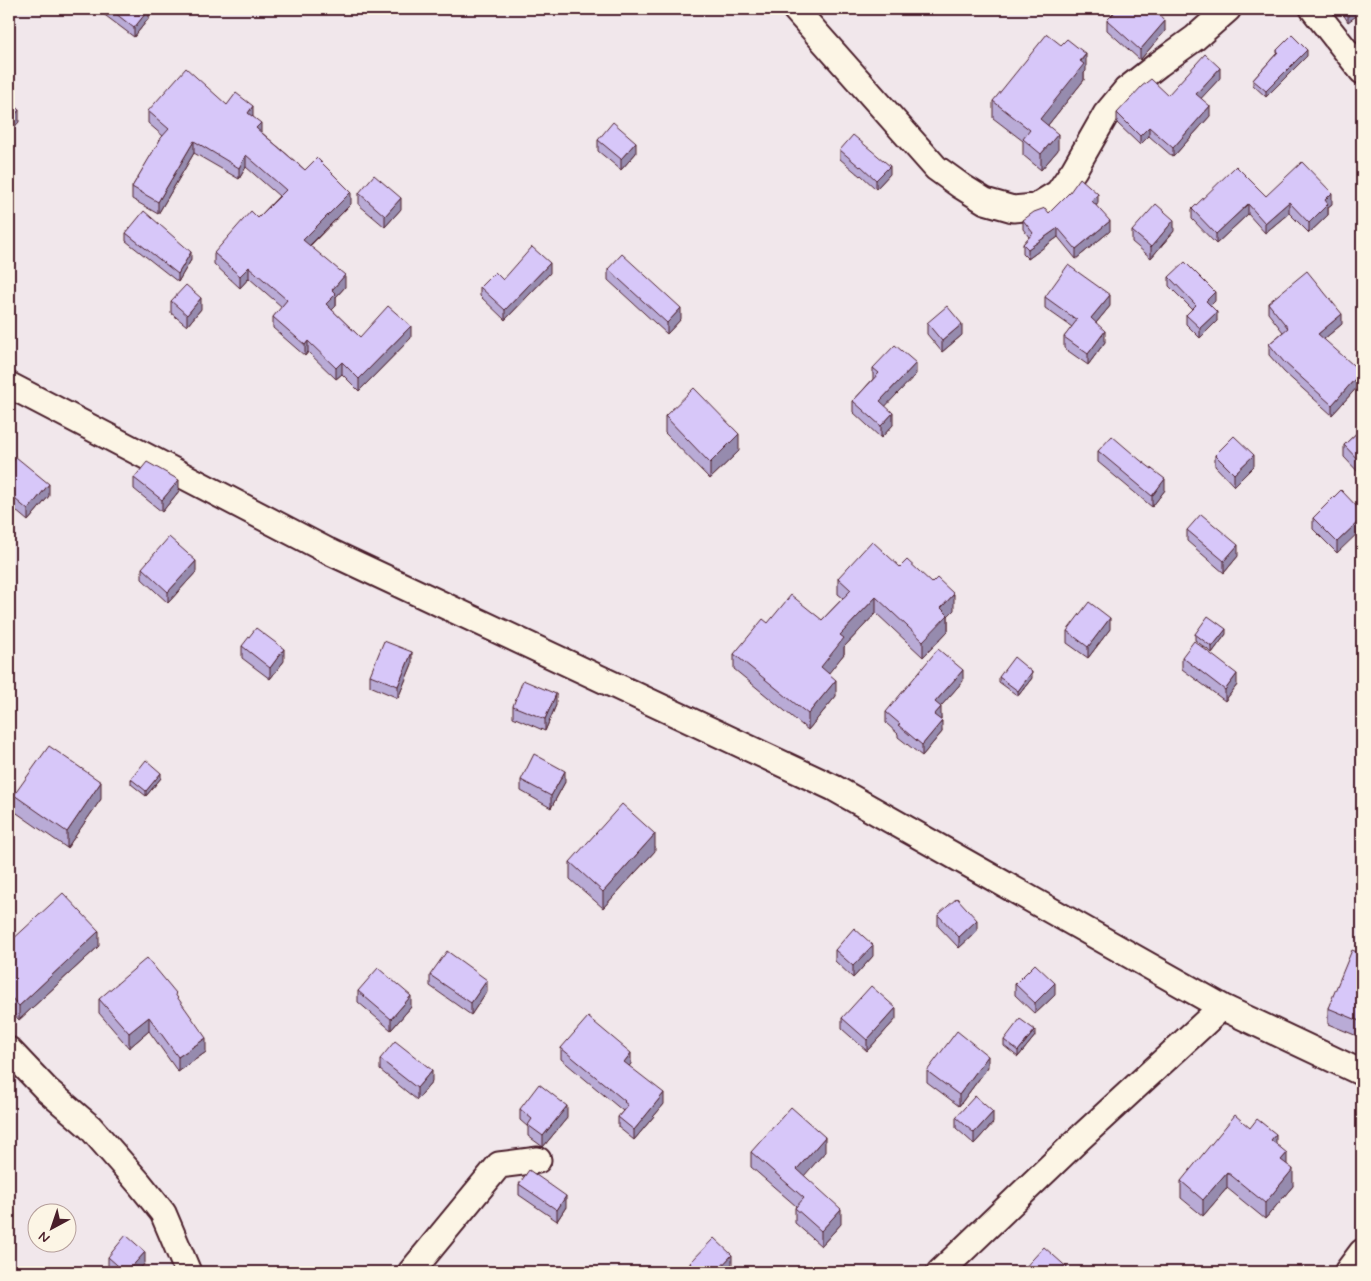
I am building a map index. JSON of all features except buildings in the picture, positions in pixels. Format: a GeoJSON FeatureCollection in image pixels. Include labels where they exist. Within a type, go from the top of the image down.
{"type":"FeatureCollection","features":[{"type":"Feature","properties":{"kind":"street"},"geometry":{"type":"LineString","coordinates":[[795,9],[936,168],[985,200],[1012,209],[1035,207],[1058,193],[1074,170],[1106,114],[1126,90],[1194,38],[1228,9]]}},
{"type":"Feature","properties":{"kind":"street"},"geometry":{"type":"LineString","coordinates":[[1313,9],[1362,71]]}},
{"type":"Feature","properties":{"kind":"street"},"geometry":{"type":"LineString","coordinates":[[9,385],[328,551],[834,788],[1222,1006],[1362,1073]]}},
{"type":"Feature","properties":{"kind":"street"},"geometry":{"type":"LineString","coordinates":[[940,1272],[1222,1006]]}},
{"type":"Feature","properties":{"kind":"street"},"geometry":{"type":"LineString","coordinates":[[9,1050],[47,1090],[90,1127],[163,1213],[188,1272]]}},
{"type":"Feature","properties":{"kind":"street"},"geometry":{"type":"LineString","coordinates":[[411,1272],[499,1164],[538,1160]]}},
{"type":"Feature","properties":{"kind":"street"},"geometry":{"type":"LineString","coordinates":[[1348,1272],[1362,1252]]}}]}
